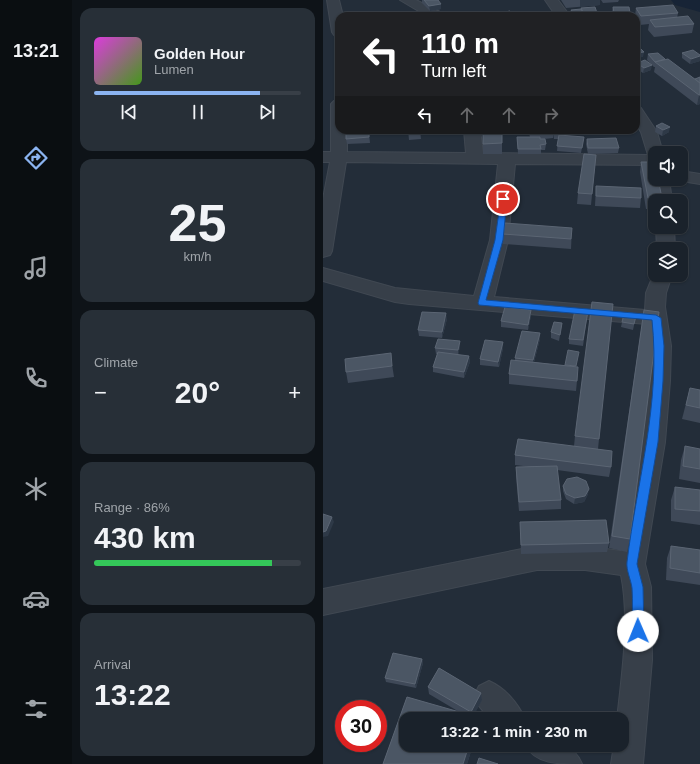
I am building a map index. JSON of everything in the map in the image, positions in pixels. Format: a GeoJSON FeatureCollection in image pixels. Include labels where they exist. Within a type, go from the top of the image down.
{"type":"FeatureCollection","features":[{"type":"Feature","properties":{"kind":"street"},"geometry":{"type":"LineString","coordinates":[[333,0],[335,12]]}},
{"type":"Feature","properties":{"kind":"street"},"geometry":{"type":"LineString","coordinates":[[406,0],[429,12]]}},
{"type":"Feature","properties":{"kind":"street"},"geometry":{"type":"LineString","coordinates":[[551,0],[560,12]]}},
{"type":"Feature","properties":{"kind":"street"},"geometry":{"type":"LineString","coordinates":[[323,14],[335,24]]}},
{"type":"Feature","properties":{"kind":"street"},"geometry":{"type":"LineString","coordinates":[[640,117],[649,132],[653,146]]}},
{"type":"Feature","properties":{"kind":"street"},"geometry":{"type":"LineString","coordinates":[[323,251],[331,157],[335,130]]}},
{"type":"Feature","properties":{"kind":"street"},"geometry":{"type":"LineString","coordinates":[[472,134],[475,158]]}},
{"type":"Feature","properties":{"kind":"street"},"geometry":{"type":"LineString","coordinates":[[331,157],[648,160]]}},
{"type":"Feature","properties":{"kind":"street"},"geometry":{"type":"LineString","coordinates":[[482,303],[499,240],[507,159]]}},
{"type":"Feature","properties":{"kind":"street"},"geometry":{"type":"LineString","coordinates":[[688,177],[700,179]]}},
{"type":"Feature","properties":{"kind":"street"},"geometry":{"type":"LineString","coordinates":[[323,274],[395,295],[656,318]]}},
{"type":"Feature","properties":{"kind":"street"},"geometry":{"type":"LineString","coordinates":[[627,764],[638,660],[637,587],[632,564],[653,442],[659,353],[656,318],[656,293],[660,282]]}},
{"type":"Feature","properties":{"kind":"street"},"geometry":{"type":"LineString","coordinates":[[323,602],[537,558],[585,558],[632,564]]}},
{"type":"Feature","properties":{"kind":"street"},"geometry":{"type":"LineString","coordinates":[[489,696],[504,712]]}},
{"type":"Feature","properties":{"kind":"street"},"geometry":{"type":"LineString","coordinates":[[550,752],[566,764]]}},
{"type":"Feature","properties":{"kind":"building"},"geometry":{"type":"Polygon","coordinates":[[[424,0],[438,0],[441,4],[429,6],[424,0]]]}},
{"type":"Feature","properties":{"kind":"building"},"geometry":{"type":"Polygon","coordinates":[[[673,5],[678,13],[641,16],[640,12],[636,8],[673,5]]]}},
{"type":"Feature","properties":{"kind":"building"},"geometry":{"type":"Polygon","coordinates":[[[595,7],[597,12],[583,12],[581,8],[595,7]]]}},
{"type":"Feature","properties":{"kind":"building"},"geometry":{"type":"Polygon","coordinates":[[[613,7],[629,7],[630,12],[614,12],[613,7]]]}},
{"type":"Feature","properties":{"kind":"building"},"geometry":{"type":"Polygon","coordinates":[[[581,9],[582,12],[572,12],[571,10],[581,9]]]}},
{"type":"Feature","properties":{"kind":"building"},"geometry":{"type":"Polygon","coordinates":[[[688,16],[694,24],[655,27],[650,20],[688,16]]]}},
{"type":"Feature","properties":{"kind":"building"},"geometry":{"type":"Polygon","coordinates":[[[693,50],[700,56],[691,59],[682,53],[693,50]]]}},
{"type":"Feature","properties":{"kind":"building"},"geometry":{"type":"Polygon","coordinates":[[[658,53],[665,59],[655,62],[648,54],[658,53]]]}},
{"type":"Feature","properties":{"kind":"building"},"geometry":{"type":"Polygon","coordinates":[[[668,59],[700,83],[700,95],[655,62],[668,59]]]}},
{"type":"Feature","properties":{"kind":"building"},"geometry":{"type":"Polygon","coordinates":[[[645,60],[652,65],[644,68],[640,65],[640,62],[645,60]]]}},
{"type":"Feature","properties":{"kind":"building"},"geometry":{"type":"Polygon","coordinates":[[[700,77],[700,83],[695,79],[700,77]]]}},
{"type":"Feature","properties":{"kind":"building"},"geometry":{"type":"Polygon","coordinates":[[[662,123],[670,127],[663,130],[656,126],[662,123]]]}},
{"type":"Feature","properties":{"kind":"building"},"geometry":{"type":"Polygon","coordinates":[[[346,134],[369,134],[369,137],[346,139],[346,134]]]}},
{"type":"Feature","properties":{"kind":"building"},"geometry":{"type":"Polygon","coordinates":[[[483,134],[502,134],[502,143],[483,144],[483,134]]]}},
{"type":"Feature","properties":{"kind":"building"},"geometry":{"type":"Polygon","coordinates":[[[559,135],[584,137],[582,148],[557,146],[559,135]]]}},
{"type":"Feature","properties":{"kind":"building"},"geometry":{"type":"Polygon","coordinates":[[[517,137],[540,137],[540,139],[545,139],[546,144],[540,145],[541,149],[518,149],[517,137]]]}},
{"type":"Feature","properties":{"kind":"building"},"geometry":{"type":"Polygon","coordinates":[[[616,138],[619,148],[588,148],[587,139],[616,138]]]}},
{"type":"Feature","properties":{"kind":"building"},"geometry":{"type":"Polygon","coordinates":[[[584,154],[596,155],[592,194],[578,193],[584,154]]]}},
{"type":"Feature","properties":{"kind":"building"},"geometry":{"type":"Polygon","coordinates":[[[641,162],[648,162],[648,186],[659,186],[661,194],[648,194],[648,198],[641,162]]]}},
{"type":"Feature","properties":{"kind":"building"},"geometry":{"type":"Polygon","coordinates":[[[596,186],[641,188],[641,198],[596,196],[596,186]]]}},
{"type":"Feature","properties":{"kind":"building"},"geometry":{"type":"Polygon","coordinates":[[[505,223],[572,228],[571,239],[503,234],[505,223]]]}},
{"type":"Feature","properties":{"kind":"building"},"geometry":{"type":"Polygon","coordinates":[[[592,302],[613,304],[599,439],[575,436],[592,302]]]}},
{"type":"Feature","properties":{"kind":"building"},"geometry":{"type":"Polygon","coordinates":[[[505,307],[531,310],[528,325],[501,321],[505,307]]]}},
{"type":"Feature","properties":{"kind":"building"},"geometry":{"type":"Polygon","coordinates":[[[575,310],[588,311],[583,340],[569,339],[575,310]]]}},
{"type":"Feature","properties":{"kind":"building"},"geometry":{"type":"Polygon","coordinates":[[[644,310],[659,312],[630,539],[612,536],[644,310]]]}},
{"type":"Feature","properties":{"kind":"building"},"geometry":{"type":"Polygon","coordinates":[[[422,312],[446,313],[442,332],[418,330],[422,312]]]}},
{"type":"Feature","properties":{"kind":"building"},"geometry":{"type":"Polygon","coordinates":[[[624,314],[636,316],[634,324],[622,322],[624,314]]]}},
{"type":"Feature","properties":{"kind":"building"},"geometry":{"type":"Polygon","coordinates":[[[554,322],[562,323],[560,335],[551,332],[554,322]]]}},
{"type":"Feature","properties":{"kind":"building"},"geometry":{"type":"Polygon","coordinates":[[[522,331],[540,333],[533,360],[515,358],[522,331]]]}},
{"type":"Feature","properties":{"kind":"building"},"geometry":{"type":"Polygon","coordinates":[[[438,339],[460,341],[458,350],[435,348],[438,339]]]}},
{"type":"Feature","properties":{"kind":"building"},"geometry":{"type":"Polygon","coordinates":[[[485,340],[503,342],[498,362],[480,359],[485,340]]]}},
{"type":"Feature","properties":{"kind":"building"},"geometry":{"type":"Polygon","coordinates":[[[568,350],[579,352],[576,366],[565,365],[568,350]]]}},
{"type":"Feature","properties":{"kind":"building"},"geometry":{"type":"Polygon","coordinates":[[[438,352],[469,356],[464,372],[433,367],[438,352]]]}},
{"type":"Feature","properties":{"kind":"building"},"geometry":{"type":"Polygon","coordinates":[[[391,353],[392,366],[346,372],[345,359],[391,353]]]}},
{"type":"Feature","properties":{"kind":"building"},"geometry":{"type":"Polygon","coordinates":[[[511,360],[578,367],[577,381],[509,374],[511,360]]]}},
{"type":"Feature","properties":{"kind":"building"},"geometry":{"type":"Polygon","coordinates":[[[690,388],[700,390],[700,408],[686,405],[690,388]]]}},
{"type":"Feature","properties":{"kind":"building"},"geometry":{"type":"Polygon","coordinates":[[[518,439],[612,451],[611,467],[515,455],[518,439]]]}},
{"type":"Feature","properties":{"kind":"building"},"geometry":{"type":"Polygon","coordinates":[[[685,446],[700,449],[700,469],[683,466],[685,446]]]}},
{"type":"Feature","properties":{"kind":"building"},"geometry":{"type":"Polygon","coordinates":[[[557,466],[561,500],[519,502],[516,467],[557,466]]]}},
{"type":"Feature","properties":{"kind":"building"},"geometry":{"type":"Polygon","coordinates":[[[577,477],[586,481],[589,489],[585,496],[575,498],[566,494],[563,486],[567,479],[577,477]]]}},
{"type":"Feature","properties":{"kind":"building"},"geometry":{"type":"Polygon","coordinates":[[[675,487],[700,490],[700,511],[675,509],[675,487]]]}},
{"type":"Feature","properties":{"kind":"building"},"geometry":{"type":"Polygon","coordinates":[[[323,514],[332,517],[326,531],[323,532],[323,514]]]}},
{"type":"Feature","properties":{"kind":"building"},"geometry":{"type":"Polygon","coordinates":[[[606,520],[609,543],[521,545],[520,522],[606,520]]]}},
{"type":"Feature","properties":{"kind":"building"},"geometry":{"type":"Polygon","coordinates":[[[671,546],[700,550],[700,573],[670,568],[671,546]]]}},
{"type":"Feature","properties":{"kind":"building"},"geometry":{"type":"Polygon","coordinates":[[[393,653],[422,659],[415,684],[385,678],[393,653]]]}},
{"type":"Feature","properties":{"kind":"building"},"geometry":{"type":"Polygon","coordinates":[[[439,668],[481,693],[471,712],[428,687],[439,668]]]}},
{"type":"Feature","properties":{"kind":"building"},"geometry":{"type":"Polygon","coordinates":[[[407,697],[460,712],[402,712],[407,697]]]}},
{"type":"Feature","properties":{"kind":"building"},"geometry":{"type":"Polygon","coordinates":[[[399,719],[399,752],[467,752],[463,764],[383,764],[399,719]]]}},
{"type":"Feature","properties":{"kind":"building"},"geometry":{"type":"Polygon","coordinates":[[[479,758],[498,764],[477,764],[479,758]]]}},
{"type":"Feature","properties":{"kind":"waterway"},"geometry":{"type":"LineString","coordinates":[[683,0],[700,5]]}},
{"type":"Feature","properties":{"kind":"route"},"geometry":{"type":"LineString","coordinates":[[503,199],[499,240],[482,303],[656,318],[660,346],[659,381],[653,442],[632,564],[637,587],[638,631]]}}]}
